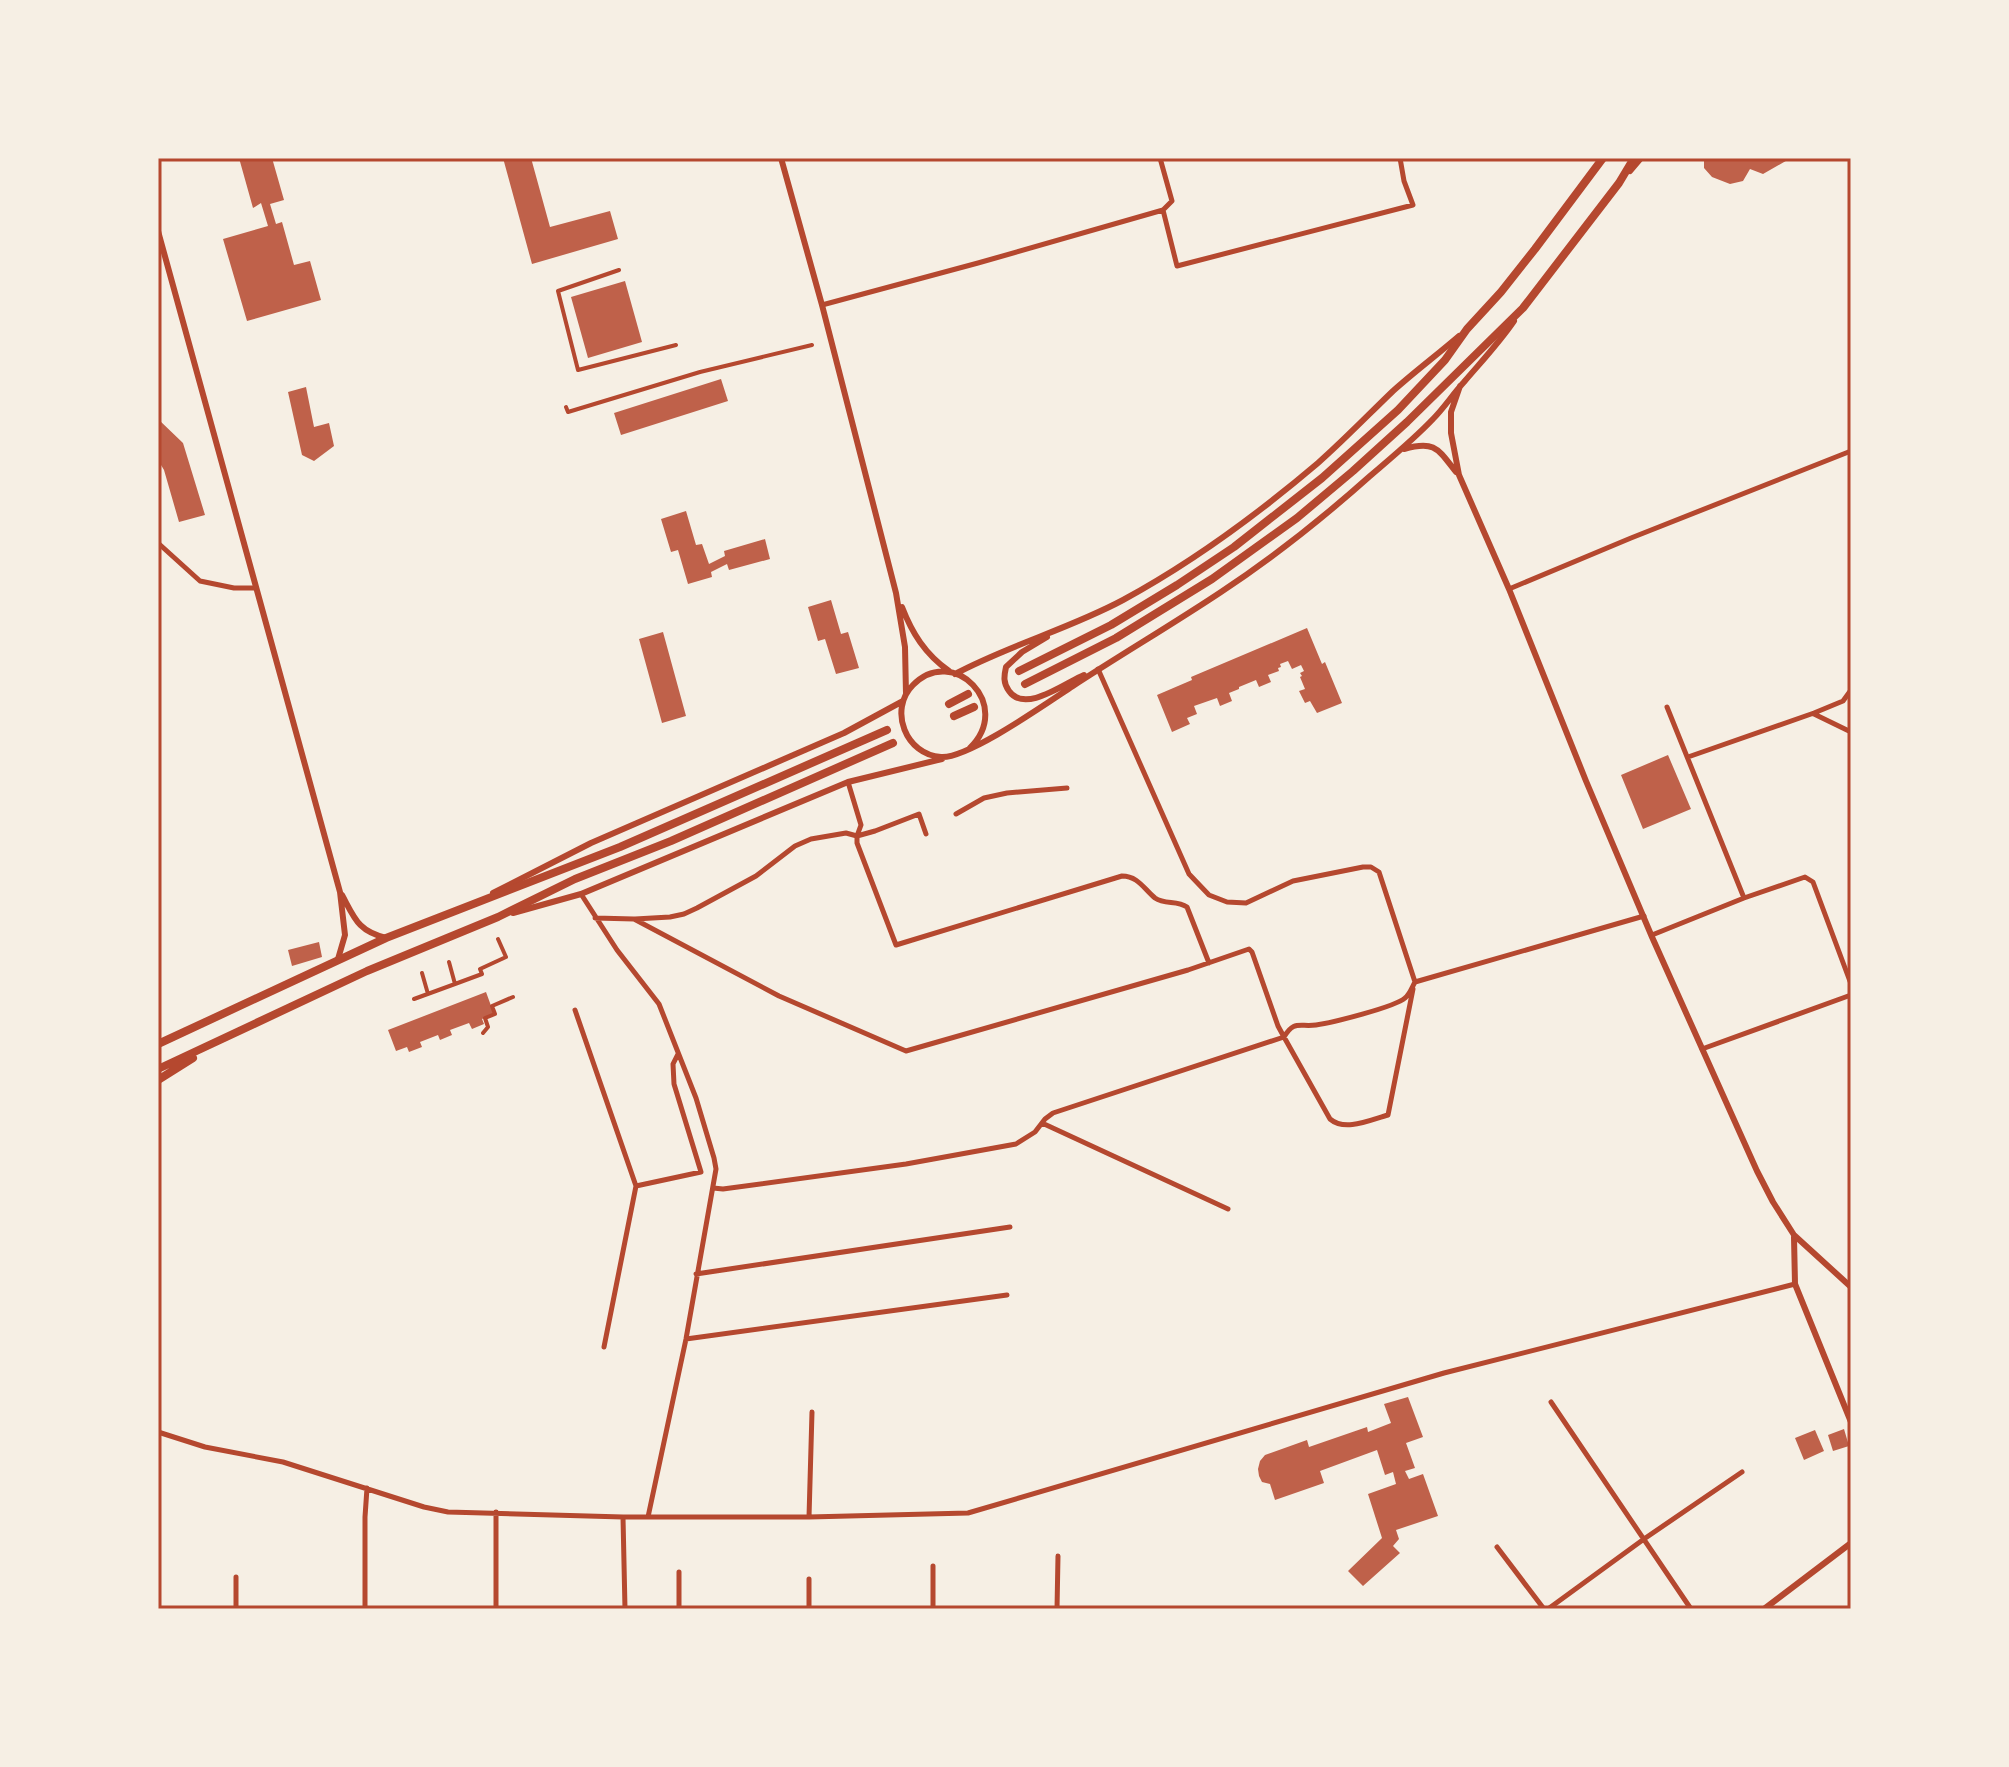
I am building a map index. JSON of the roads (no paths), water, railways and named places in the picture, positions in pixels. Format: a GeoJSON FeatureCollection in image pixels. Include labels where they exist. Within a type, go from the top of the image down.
{"type":"FeatureCollection","features":[{"type":"Feature","properties":{"kind":"main road"},"geometry":{"type":"LineString","coordinates":[[1019,671],[1111,625],[1186,579],[1234,547],[1322,478],[1398,410],[1445,360],[1575,198],[1603,158]]}},
{"type":"Feature","properties":{"kind":"main road"},"geometry":{"type":"LineString","coordinates":[[1025,684],[1116,638],[1212,579],[1297,518],[1353,471],[1523,308],[1619,183],[1634,158]]}},
{"type":"Feature","properties":{"kind":"main road"},"geometry":{"type":"LineString","coordinates":[[949,704],[968,694]]}},
{"type":"Feature","properties":{"kind":"main road"},"geometry":{"type":"LineString","coordinates":[[954,716],[974,707]]}},
{"type":"Feature","properties":{"kind":"main road"},"geometry":{"type":"LineString","coordinates":[[158,1047],[359,949],[620,847],[887,730]]}},
{"type":"Feature","properties":{"kind":"main road"},"geometry":{"type":"LineString","coordinates":[[158,1069],[367,971],[498,917],[575,879],[671,841],[893,743]]}},
{"type":"Feature","properties":{"kind":"main road"},"geometry":{"type":"LineString","coordinates":[[158,1080],[228,1037]]}},
{"type":"Feature","properties":{"kind":"street"},"geometry":{"type":"LineString","coordinates":[[781,158],[896,593],[905,647],[901,711],[904,730],[915,746],[935,757],[957,755]]}},
{"type":"Feature","properties":{"kind":"street"},"geometry":{"type":"LineString","coordinates":[[822,305],[1163,210],[1172,201],[1160,158]]}},
{"type":"Feature","properties":{"kind":"street"},"geometry":{"type":"LineString","coordinates":[[1163,210],[1177,266],[1413,205],[1400,158]]}},
{"type":"Feature","properties":{"kind":"street"},"geometry":{"type":"LineString","coordinates":[[1619,183],[1641,158]]}},
{"type":"Feature","properties":{"kind":"street"},"geometry":{"type":"LineString","coordinates":[[158,231],[340,892],[345,935],[338,959]]}},
{"type":"Feature","properties":{"kind":"street"},"geometry":{"type":"LineString","coordinates":[[619,270],[558,291],[578,370],[676,345]]}},
{"type":"Feature","properties":{"kind":"street"},"geometry":{"type":"LineString","coordinates":[[498,917],[581,894],[848,782],[957,755],[1013,725],[1222,591],[1294,540],[1433,419],[1501,340],[1523,308]]}},
{"type":"Feature","properties":{"kind":"street"},"geometry":{"type":"LineString","coordinates":[[473,903],[591,843],[844,733],[904,698],[915,683],[927,675],[954,673],[1124,600],[1242,523],[1319,462],[1395,390],[1467,329]]}},
{"type":"Feature","properties":{"kind":"street"},"geometry":{"type":"LineString","coordinates":[[566,407],[568,412],[700,372],[812,345]]}},
{"type":"Feature","properties":{"kind":"street"},"geometry":{"type":"LineString","coordinates":[[1460,386],[1451,412],[1451,433],[1459,475],[1652,935],[1773,1202],[1794,1235],[1851,1287]]}},
{"type":"Feature","properties":{"kind":"street"},"geometry":{"type":"LineString","coordinates":[[1401,450],[1426,444],[1433,447],[1459,475]]}},
{"type":"Feature","properties":{"kind":"street"},"geometry":{"type":"LineString","coordinates":[[1509,589],[1851,451]]}},
{"type":"Feature","properties":{"kind":"street"},"geometry":{"type":"LineString","coordinates":[[158,543],[200,581],[234,588],[255,588]]}},
{"type":"Feature","properties":{"kind":"street"},"geometry":{"type":"LineString","coordinates":[[896,593],[911,631],[919,642],[942,666],[974,684],[984,703],[984,729],[970,748]]}},
{"type":"Feature","properties":{"kind":"street"},"geometry":{"type":"LineString","coordinates":[[1063,627],[1011,660],[1004,676],[1007,689],[1021,700],[1038,698],[1098,669]]}},
{"type":"Feature","properties":{"kind":"street"},"geometry":{"type":"LineString","coordinates":[[634,919],[779,996],[911,1051],[1249,949],[1278,1026],[1330,1119],[1336,1125],[1344,1126],[1388,1115],[1415,982],[1379,872],[1363,867],[1293,881],[1246,903],[1227,902],[1209,895],[1189,874],[1098,669]]}},
{"type":"Feature","properties":{"kind":"street"},"geometry":{"type":"LineString","coordinates":[[1688,757],[1814,713],[1843,701],[1851,690]]}},
{"type":"Feature","properties":{"kind":"street"},"geometry":{"type":"LineString","coordinates":[[1667,707],[1744,898]]}},
{"type":"Feature","properties":{"kind":"street"},"geometry":{"type":"LineString","coordinates":[[1814,713],[1851,732]]}},
{"type":"Feature","properties":{"kind":"street"},"geometry":{"type":"LineString","coordinates":[[848,782],[861,825],[857,843],[896,945],[1068,891],[1128,876],[1135,878],[1161,901],[1187,907],[1209,963]]}},
{"type":"Feature","properties":{"kind":"street"},"geometry":{"type":"LineString","coordinates":[[956,814],[984,798],[1067,788]]}},
{"type":"Feature","properties":{"kind":"street"},"geometry":{"type":"LineString","coordinates":[[595,918],[634,919],[684,914],[756,876],[795,846],[811,839],[846,833],[857,836],[919,814],[926,834]]}},
{"type":"Feature","properties":{"kind":"street"},"geometry":{"type":"LineString","coordinates":[[1652,935],[1805,877],[1813,882],[1851,984]]}},
{"type":"Feature","properties":{"kind":"street"},"geometry":{"type":"LineString","coordinates":[[340,892],[363,930],[386,938]]}},
{"type":"Feature","properties":{"kind":"street"},"geometry":{"type":"LineString","coordinates":[[581,894],[617,950],[659,1004],[696,1098],[716,1169],[686,1339],[648,1517]]}},
{"type":"Feature","properties":{"kind":"street"},"geometry":{"type":"LineString","coordinates":[[713,1188],[906,1164],[1016,1144],[1035,1132],[1053,1113],[1284,1037],[1290,1028],[1297,1025],[1316,1025],[1385,1008],[1408,996],[1415,982],[1644,916]]}},
{"type":"Feature","properties":{"kind":"street"},"geometry":{"type":"LineString","coordinates":[[414,999],[482,974],[480,969],[506,957],[498,939]]}},
{"type":"Feature","properties":{"kind":"street"},"geometry":{"type":"LineString","coordinates":[[449,962],[455,984]]}},
{"type":"Feature","properties":{"kind":"street"},"geometry":{"type":"LineString","coordinates":[[422,973],[428,994]]}},
{"type":"Feature","properties":{"kind":"street"},"geometry":{"type":"LineString","coordinates":[[1702,1049],[1851,995]]}},
{"type":"Feature","properties":{"kind":"street"},"geometry":{"type":"LineString","coordinates":[[483,1033],[488,1027],[485,1018],[495,1014],[492,1006],[513,997]]}},
{"type":"Feature","properties":{"kind":"street"},"geometry":{"type":"LineString","coordinates":[[575,1010],[636,1186],[604,1347]]}},
{"type":"Feature","properties":{"kind":"street"},"geometry":{"type":"LineString","coordinates":[[636,1186],[701,1172],[674,1084],[673,1064],[678,1054]]}},
{"type":"Feature","properties":{"kind":"street"},"geometry":{"type":"LineString","coordinates":[[1042,1123],[1228,1209]]}},
{"type":"Feature","properties":{"kind":"street"},"geometry":{"type":"LineString","coordinates":[[696,1274],[1010,1227]]}},
{"type":"Feature","properties":{"kind":"street"},"geometry":{"type":"LineString","coordinates":[[1794,1235],[1795,1284],[1849,1410],[1851,1422]]}},
{"type":"Feature","properties":{"kind":"street"},"geometry":{"type":"LineString","coordinates":[[158,1432],[205,1447],[283,1462],[448,1512],[623,1517],[968,1513],[1444,1373],[1795,1284]]}},
{"type":"Feature","properties":{"kind":"street"},"geometry":{"type":"LineString","coordinates":[[686,1339],[1007,1295]]}},
{"type":"Feature","properties":{"kind":"street"},"geometry":{"type":"LineString","coordinates":[[1551,1402],[1691,1609]]}},
{"type":"Feature","properties":{"kind":"street"},"geometry":{"type":"LineString","coordinates":[[809,1517],[812,1412]]}},
{"type":"Feature","properties":{"kind":"street"},"geometry":{"type":"LineString","coordinates":[[1497,1547],[1546,1609],[1742,1472]]}},
{"type":"Feature","properties":{"kind":"street"},"geometry":{"type":"LineString","coordinates":[[365,1609],[367,1488]]}},
{"type":"Feature","properties":{"kind":"street"},"geometry":{"type":"LineString","coordinates":[[496,1512],[496,1609]]}},
{"type":"Feature","properties":{"kind":"street"},"geometry":{"type":"LineString","coordinates":[[623,1517],[625,1609]]}},
{"type":"Feature","properties":{"kind":"street"},"geometry":{"type":"LineString","coordinates":[[1764,1609],[1851,1543]]}},
{"type":"Feature","properties":{"kind":"street"},"geometry":{"type":"LineString","coordinates":[[1057,1609],[1058,1556]]}},
{"type":"Feature","properties":{"kind":"street"},"geometry":{"type":"LineString","coordinates":[[933,1566],[933,1609]]}},
{"type":"Feature","properties":{"kind":"street"},"geometry":{"type":"LineString","coordinates":[[679,1572],[679,1609]]}},
{"type":"Feature","properties":{"kind":"street"},"geometry":{"type":"LineString","coordinates":[[236,1577],[236,1609]]}},
{"type":"Feature","properties":{"kind":"street"},"geometry":{"type":"LineString","coordinates":[[809,1579],[809,1609]]}}]}
